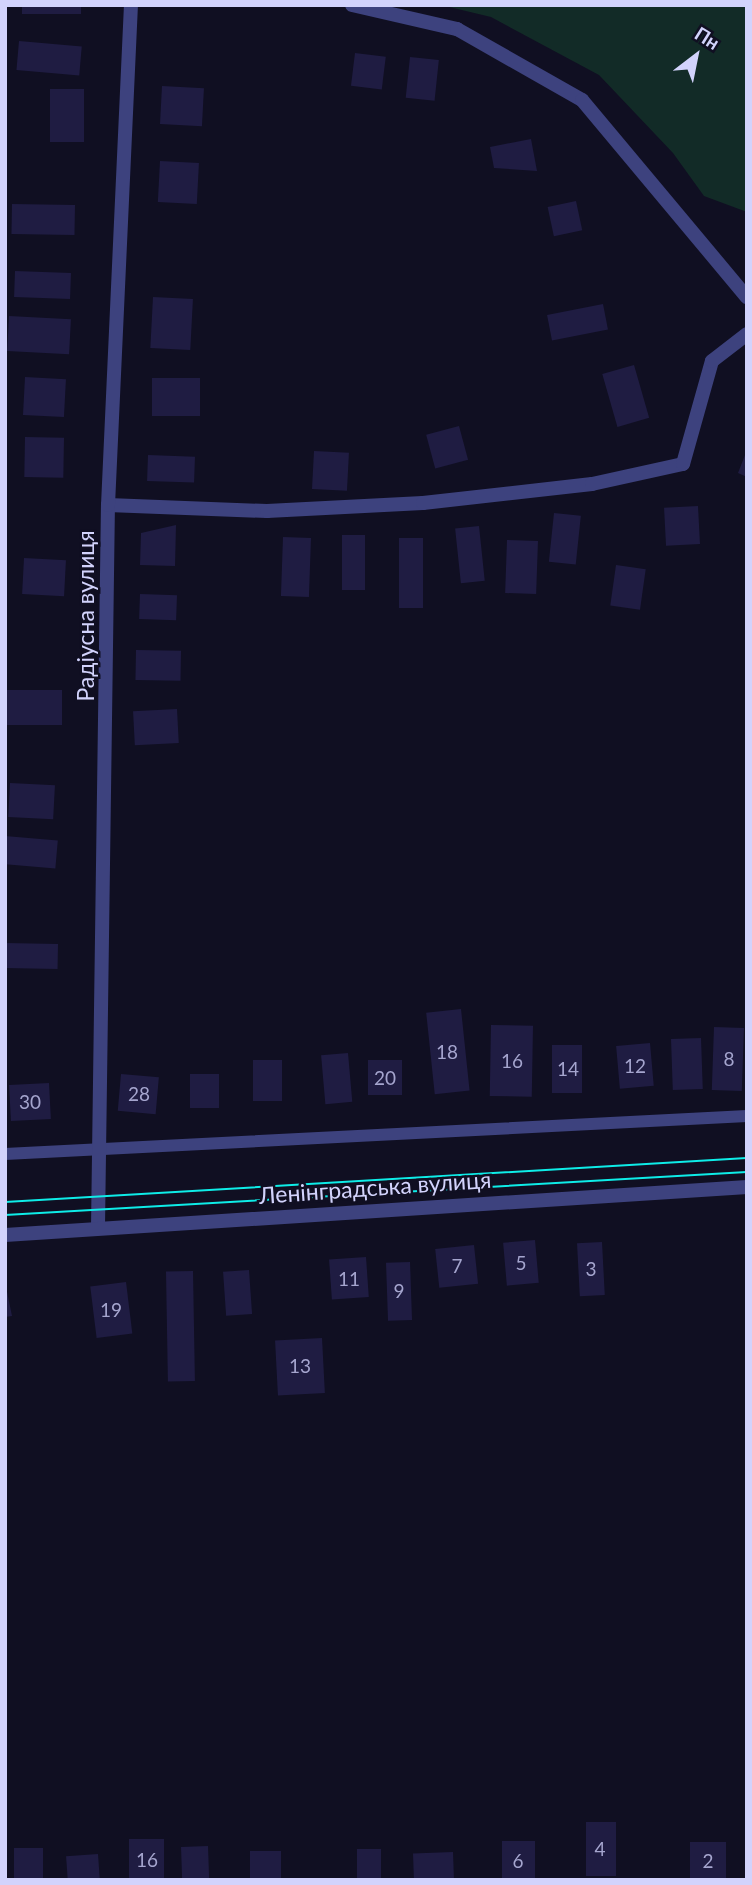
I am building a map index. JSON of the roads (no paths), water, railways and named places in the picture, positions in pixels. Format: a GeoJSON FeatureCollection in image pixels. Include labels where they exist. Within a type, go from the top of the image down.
{"type":"FeatureCollection","features":[{"type":"Feature","properties":{"kind":"street","name":"Радіусна вулиця"},"geometry":{"type":"LineString","coordinates":[[98,1227],[108,505],[131,5]]}},
{"type":"Feature","properties":{"kind":"street"},"geometry":{"type":"LineString","coordinates":[[352,5],[457,29],[582,100],[747,297]]}},
{"type":"Feature","properties":{"kind":"street"},"geometry":{"type":"LineString","coordinates":[[108,505],[267,511],[423,503],[592,484],[683,464],[712,361],[747,334]]}},
{"type":"Feature","properties":{"kind":"street","name":"Ленінградська вулиця"},"geometry":{"type":"LineString","coordinates":[[5,1235],[747,1187]]}},
{"type":"Feature","properties":{"kind":"lane"},"geometry":{"type":"LineString","coordinates":[[5,1154],[99,1147],[747,1116]]}},
{"type":"Feature","properties":{"kind":"tram line"},"geometry":{"type":"LineString","coordinates":[[5,1202],[747,1158]]}},
{"type":"Feature","properties":{"kind":"tram line"},"geometry":{"type":"LineString","coordinates":[[5,1215],[747,1172]]}}]}
